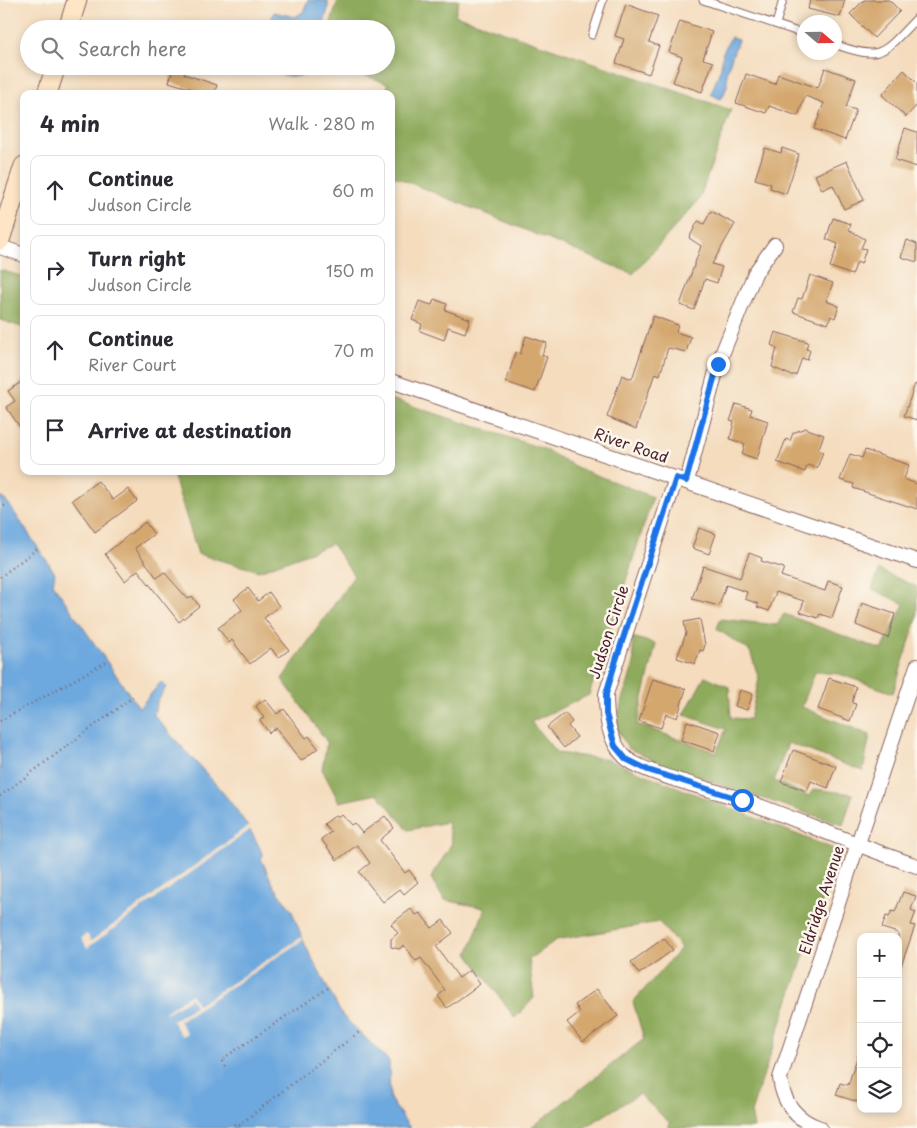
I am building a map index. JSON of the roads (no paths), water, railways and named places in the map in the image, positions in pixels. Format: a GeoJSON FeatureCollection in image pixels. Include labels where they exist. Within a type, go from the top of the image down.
{"type":"FeatureCollection","features":[{"type":"Feature","properties":{"kind":"street"},"geometry":{"type":"LineString","coordinates":[[71,20],[77,0]]}},
{"type":"Feature","properties":{"kind":"street"},"geometry":{"type":"LineString","coordinates":[[48,90],[53,75]]}},
{"type":"Feature","properties":{"kind":"street"},"geometry":{"type":"LineString","coordinates":[[0,240],[20,178]]}},
{"type":"Feature","properties":{"kind":"street","name":"Judson Circle"},"geometry":{"type":"LineString","coordinates":[[775,245],[755,273],[718,364],[681,480],[606,694],[606,714],[615,746],[626,759],[648,770],[742,800],[856,846],[917,866]]}},
{"type":"Feature","properties":{"kind":"street"},"geometry":{"type":"LineString","coordinates":[[0,247],[20,254]]}},
{"type":"Feature","properties":{"kind":"street","name":"River Road"},"geometry":{"type":"LineString","coordinates":[[395,382],[917,561]]}},
{"type":"Feature","properties":{"kind":"street","name":"Eldridge Avenue"},"geometry":{"type":"LineString","coordinates":[[820,1128],[802,1119],[791,1110],[782,1093],[780,1078],[917,666]]}},
{"type":"Feature","properties":{"kind":"lane"},"geometry":{"type":"LineString","coordinates":[[592,35],[603,0]]}},
{"type":"Feature","properties":{"kind":"lane"},"geometry":{"type":"LineString","coordinates":[[703,0],[797,32]]}},
{"type":"Feature","properties":{"kind":"lane"},"geometry":{"type":"LineString","coordinates":[[776,24],[783,0]]}},
{"type":"Feature","properties":{"kind":"lane"},"geometry":{"type":"LineString","coordinates":[[842,47],[862,54],[874,54],[884,51],[917,18]]}},
{"type":"Feature","properties":{"kind":"water"},"geometry":{"type":"Polygon","coordinates":[[[308,0],[328,1],[325,20],[271,20],[274,12],[295,17],[303,12],[308,0]]]}},
{"type":"Feature","properties":{"kind":"water"},"geometry":{"type":"Polygon","coordinates":[[[731,37],[738,40],[727,71],[727,86],[723,97],[720,99],[711,94],[721,67],[723,52],[731,37]]]}},
{"type":"Feature","properties":{"kind":"water"},"geometry":{"type":"Polygon","coordinates":[[[284,75],[301,75],[295,77],[284,75]]]}},
{"type":"Feature","properties":{"kind":"water"},"geometry":{"type":"Polygon","coordinates":[[[0,496],[8,503],[55,573],[53,584],[139,708],[161,682],[166,687],[156,704],[154,715],[214,782],[253,835],[263,855],[261,859],[274,886],[291,909],[306,947],[342,1015],[389,1061],[390,1099],[410,1128],[0,1128],[0,496]]]}}]}
